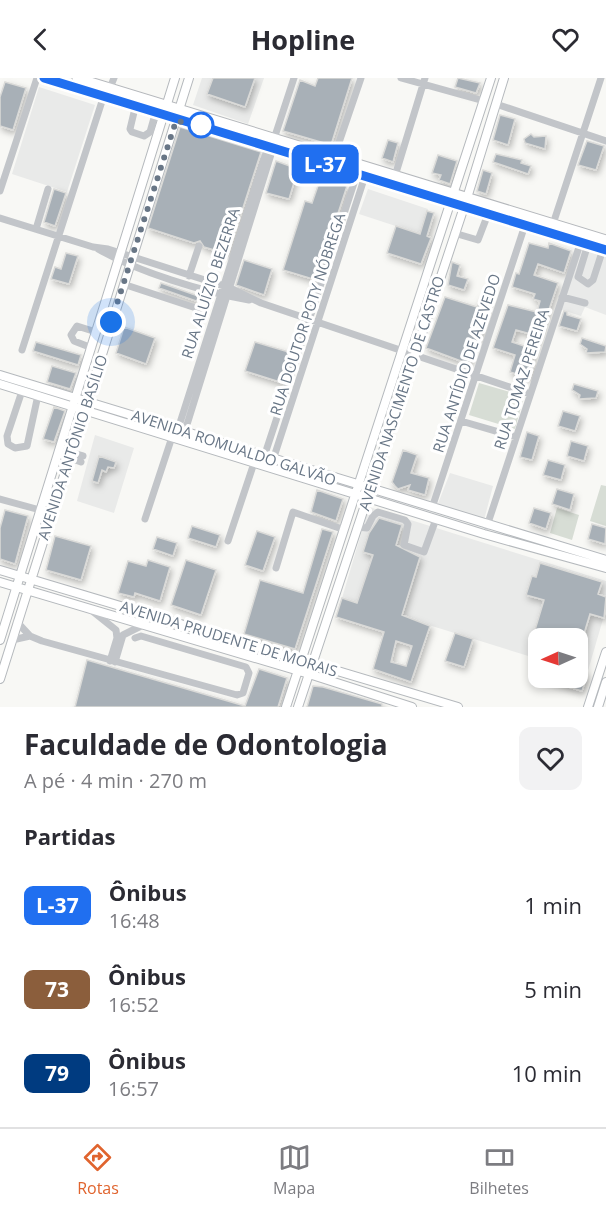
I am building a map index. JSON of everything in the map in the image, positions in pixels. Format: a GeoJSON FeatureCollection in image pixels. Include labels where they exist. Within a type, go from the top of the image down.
{"type":"FeatureCollection","features":[{"type":"Feature","properties":{"kind":"highway"},"geometry":{"type":"LineString","coordinates":[[44,78],[107,92],[162,110]]}},
{"type":"Feature","properties":{"kind":"highway"},"geometry":{"type":"LineString","coordinates":[[77,78],[136,105],[178,113],[361,175],[453,198]]}},
{"type":"Feature","properties":{"kind":"highway"},"geometry":{"type":"LineString","coordinates":[[272,144],[334,157],[395,176],[465,202],[553,224],[605,246]]}},
{"type":"Feature","properties":{"kind":"highway"},"geometry":{"type":"LineString","coordinates":[[465,202],[489,214],[584,243],[605,246]]}},
{"type":"Feature","properties":{"kind":"main road","name":"AVENIDA ANTÔNIO BASÍLIO"},"geometry":{"type":"LineString","coordinates":[[0,640],[140,193],[162,110],[175,78]]}},
{"type":"Feature","properties":{"kind":"main road","name":"AVENIDA ANTÔNIO BASÍLIO"},"geometry":{"type":"LineString","coordinates":[[0,679],[189,78]]}},
{"type":"Feature","properties":{"kind":"main road","name":"AVENIDA NASCIMENTO DE CASTRO"},"geometry":{"type":"LineString","coordinates":[[286,707],[356,484],[453,198],[491,78]]}},
{"type":"Feature","properties":{"kind":"main road","name":"AVENIDA NASCIMENTO DE CASTRO"},"geometry":{"type":"LineString","coordinates":[[298,707],[504,78]]}},
{"type":"Feature","properties":{"kind":"main road"},"geometry":{"type":"LineString","coordinates":[[140,193],[144,216]]}},
{"type":"Feature","properties":{"kind":"main road"},"geometry":{"type":"LineString","coordinates":[[430,265],[445,259]]}},
{"type":"Feature","properties":{"kind":"main road"},"geometry":{"type":"LineString","coordinates":[[92,348],[105,342]]}},
{"type":"Feature","properties":{"kind":"main road","name":"AVENIDA ROMUALDO GALVÃO"},"geometry":{"type":"LineString","coordinates":[[0,375],[75,402],[85,410],[366,498],[606,568]]}},
{"type":"Feature","properties":{"kind":"main road","name":"AVENIDA ROMUALDO GALVÃO"},"geometry":{"type":"LineString","coordinates":[[0,384],[38,395],[75,402],[88,400],[273,460],[606,560]]}},
{"type":"Feature","properties":{"kind":"main road"},"geometry":{"type":"LineString","coordinates":[[337,546],[340,577]]}},
{"type":"Feature","properties":{"kind":"main road","name":"AVENIDA PRUDENTE DE MORAIS"},"geometry":{"type":"LineString","coordinates":[[0,570],[458,707]]}},
{"type":"Feature","properties":{"kind":"main road","name":"AVENIDA PRUDENTE DE MORAIS"},"geometry":{"type":"LineString","coordinates":[[0,582],[297,670],[412,707]]}},
{"type":"Feature","properties":{"kind":"main road"},"geometry":{"type":"LineString","coordinates":[[314,619],[334,597]]}},
{"type":"Feature","properties":{"kind":"main road"},"geometry":{"type":"LineString","coordinates":[[588,707],[606,652]]}},
{"type":"Feature","properties":{"kind":"main road"},"geometry":{"type":"LineString","coordinates":[[598,707],[606,682]]}},
{"type":"Feature","properties":{"kind":"street"},"geometry":{"type":"LineString","coordinates":[[0,191],[37,78]]}},
{"type":"Feature","properties":{"kind":"street"},"geometry":{"type":"LineString","coordinates":[[22,350],[58,236],[107,92],[114,78]]}},
{"type":"Feature","properties":{"kind":"street","name":"RUA ALUÍZIO BEZERRA"},"geometry":{"type":"LineString","coordinates":[[182,430],[228,296],[263,171],[294,78]]}},
{"type":"Feature","properties":{"kind":"street"},"geometry":{"type":"LineString","coordinates":[[334,157],[361,78]]}},
{"type":"Feature","properties":{"kind":"street"},"geometry":{"type":"LineString","coordinates":[[401,78],[424,81],[484,101]]}},
{"type":"Feature","properties":{"kind":"street"},"geometry":{"type":"LineString","coordinates":[[553,224],[581,133],[601,78]]}},
{"type":"Feature","properties":{"kind":"street"},"geometry":{"type":"LineString","coordinates":[[395,176],[424,81]]}},
{"type":"Feature","properties":{"kind":"street"},"geometry":{"type":"LineString","coordinates":[[496,104],[606,141]]}},
{"type":"Feature","properties":{"kind":"street"},"geometry":{"type":"LineString","coordinates":[[136,105],[130,129],[144,136],[150,132],[162,110]]}},
{"type":"Feature","properties":{"kind":"street","name":"RUA DOUTOR POTY NÓBREGA"},"geometry":{"type":"LineString","coordinates":[[264,457],[310,319],[326,283],[361,175]]}},
{"type":"Feature","properties":{"kind":"street"},"geometry":{"type":"LineString","coordinates":[[36,229],[48,189]]}},
{"type":"Feature","properties":{"kind":"street"},"geometry":{"type":"LineString","coordinates":[[454,233],[478,240],[489,214]]}},
{"type":"Feature","properties":{"kind":"street"},"geometry":{"type":"LineString","coordinates":[[0,218],[201,284],[230,288],[261,303]]}},
{"type":"Feature","properties":{"kind":"street","name":"RUA ANTÍDIO DE AZEVEDO"},"geometry":{"type":"LineString","coordinates":[[432,508],[525,225]]}},
{"type":"Feature","properties":{"kind":"street"},"geometry":{"type":"LineString","coordinates":[[584,243],[578,277],[588,284],[593,280],[605,246]]}},
{"type":"Feature","properties":{"kind":"street","name":"RUA TOMAZ PEREIRA"},"geometry":{"type":"LineString","coordinates":[[487,526],[562,297],[584,243]]}},
{"type":"Feature","properties":{"kind":"street","name":"RUA ALUÍZIO BEZERRA"},"geometry":{"type":"LineString","coordinates":[[182,430],[219,294],[241,245]]}},
{"type":"Feature","properties":{"kind":"street"},"geometry":{"type":"LineString","coordinates":[[189,276],[199,246]]}},
{"type":"Feature","properties":{"kind":"street"},"geometry":{"type":"LineString","coordinates":[[130,260],[189,276],[219,294],[261,303],[530,394]]}},
{"type":"Feature","properties":{"kind":"street","name":"RUA DOUTOR POTY NÓBREGA"},"geometry":{"type":"LineString","coordinates":[[273,460],[318,322],[326,283]]}},
{"type":"Feature","properties":{"kind":"street"},"geometry":{"type":"LineString","coordinates":[[123,284],[200,309]]}},
{"type":"Feature","properties":{"kind":"street"},"geometry":{"type":"LineString","coordinates":[[562,297],[585,303]]}},
{"type":"Feature","properties":{"kind":"street"},"geometry":{"type":"LineString","coordinates":[[92,348],[74,341],[71,335],[77,326],[96,332]]}},
{"type":"Feature","properties":{"kind":"street"},"geometry":{"type":"LineString","coordinates":[[22,391],[7,436],[8,444],[15,448],[27,446],[38,395]]}},
{"type":"Feature","properties":{"kind":"street"},"geometry":{"type":"LineString","coordinates":[[461,421],[516,437]]}},
{"type":"Feature","properties":{"kind":"street"},"geometry":{"type":"LineString","coordinates":[[146,519],[171,437]]}},
{"type":"Feature","properties":{"kind":"street"},"geometry":{"type":"LineString","coordinates":[[71,455],[82,459]]}},
{"type":"Feature","properties":{"kind":"street"},"geometry":{"type":"LineString","coordinates":[[228,541],[254,463]]}},
{"type":"Feature","properties":{"kind":"street"},"geometry":{"type":"LineString","coordinates":[[0,499],[40,510]]}},
{"type":"Feature","properties":{"kind":"street"},"geometry":{"type":"LineString","coordinates":[[276,568],[294,512],[342,529]]}},
{"type":"Feature","properties":{"kind":"street"},"geometry":{"type":"LineString","coordinates":[[357,526],[368,528],[376,513],[405,520],[408,527],[404,545],[424,552],[436,519]]}},
{"type":"Feature","properties":{"kind":"street"},"geometry":{"type":"LineString","coordinates":[[90,609],[116,630],[117,638],[112,661]]}},
{"type":"Feature","properties":{"kind":"street"},"geometry":{"type":"LineString","coordinates":[[17,622],[30,636]]}},
{"type":"Feature","properties":{"kind":"street"},"geometry":{"type":"LineString","coordinates":[[112,661],[123,634],[143,624]]}},
{"type":"Feature","properties":{"kind":"street"},"geometry":{"type":"LineString","coordinates":[[12,640],[30,636],[237,695],[243,693],[249,673],[246,667],[141,636],[135,638]]}},
{"type":"Feature","properties":{"kind":"shaded area"},"geometry":{"type":"Polygon","coordinates":[[[202,78],[264,78],[248,124],[193,105],[202,78]]]}},
{"type":"Feature","properties":{"kind":"shaded area"},"geometry":{"type":"Polygon","coordinates":[[[39,87],[95,105],[67,192],[12,174],[39,87]]]}},
{"type":"Feature","properties":{"kind":"shaded area"},"geometry":{"type":"Polygon","coordinates":[[[368,189],[428,209],[420,234],[359,214],[368,189]]]}},
{"type":"Feature","properties":{"kind":"shaded area"},"geometry":{"type":"Polygon","coordinates":[[[581,249],[606,257],[606,315],[585,307],[581,316],[559,309],[581,249]]]}},
{"type":"Feature","properties":{"kind":"shaded area"},"geometry":{"type":"Polygon","coordinates":[[[479,383],[524,396],[515,429],[469,415],[479,383]]]}},
{"type":"Feature","properties":{"kind":"shaded area"},"geometry":{"type":"Polygon","coordinates":[[[95,435],[134,448],[114,513],[77,501],[95,435]]]}},
{"type":"Feature","properties":{"kind":"shaded area"},"geometry":{"type":"Polygon","coordinates":[[[450,473],[493,486],[484,520],[437,506],[450,473]]]}},
{"type":"Feature","properties":{"kind":"shaded area"},"geometry":{"type":"Polygon","coordinates":[[[601,485],[606,486],[606,526],[590,521],[601,485]]]}},
{"type":"Feature","properties":{"kind":"shaded area"},"geometry":{"type":"Polygon","coordinates":[[[369,507],[606,581],[606,609],[588,671],[588,628],[528,628],[528,656],[342,598],[369,507]]]}},
{"type":"Feature","properties":{"kind":"shaded area"},"geometry":{"type":"Polygon","coordinates":[[[557,508],[579,515],[572,540],[550,533],[557,508]]]}},
{"type":"Feature","properties":{"kind":"building"},"geometry":{"type":"Polygon","coordinates":[[[213,78],[255,78],[245,107],[207,94],[213,78]]]}},
{"type":"Feature","properties":{"kind":"building"},"geometry":{"type":"Polygon","coordinates":[[[318,78],[352,78],[331,145],[283,131],[300,80],[315,86],[318,78]]]}},
{"type":"Feature","properties":{"kind":"building"},"geometry":{"type":"Polygon","coordinates":[[[458,78],[480,83],[476,93],[455,87],[458,78]]]}},
{"type":"Feature","properties":{"kind":"building"},"geometry":{"type":"Polygon","coordinates":[[[5,82],[26,88],[13,130],[0,126],[0,97],[5,82]]]}},
{"type":"Feature","properties":{"kind":"building"},"geometry":{"type":"Polygon","coordinates":[[[500,115],[515,119],[508,145],[493,140],[500,115]]]}},
{"type":"Feature","properties":{"kind":"building"},"geometry":{"type":"Polygon","coordinates":[[[180,127],[261,152],[228,254],[204,247],[200,241],[194,243],[148,228],[180,127]]]}},
{"type":"Feature","properties":{"kind":"building"},"geometry":{"type":"Polygon","coordinates":[[[531,134],[534,137],[546,136],[545,149],[525,143],[524,139],[531,134]]]}},
{"type":"Feature","properties":{"kind":"building"},"geometry":{"type":"Polygon","coordinates":[[[388,140],[398,143],[393,162],[382,158],[388,140]]]}},
{"type":"Feature","properties":{"kind":"building"},"geometry":{"type":"Polygon","coordinates":[[[587,141],[604,146],[596,170],[578,165],[587,141]]]}},
{"type":"Feature","properties":{"kind":"building"},"geometry":{"type":"Polygon","coordinates":[[[496,154],[522,160],[521,163],[531,166],[528,174],[493,162],[496,154]]]}},
{"type":"Feature","properties":{"kind":"building"},"geometry":{"type":"Polygon","coordinates":[[[438,155],[457,161],[450,184],[439,180],[441,175],[432,173],[438,155]]]}},
{"type":"Feature","properties":{"kind":"building"},"geometry":{"type":"Polygon","coordinates":[[[276,161],[298,169],[289,199],[266,193],[276,161]]]}},
{"type":"Feature","properties":{"kind":"building"},"geometry":{"type":"Polygon","coordinates":[[[483,170],[492,173],[486,194],[477,191],[483,170]]]}},
{"type":"Feature","properties":{"kind":"building"},"geometry":{"type":"Polygon","coordinates":[[[321,177],[347,186],[316,280],[283,270],[305,201],[312,203],[321,177]]]}},
{"type":"Feature","properties":{"kind":"building"},"geometry":{"type":"Polygon","coordinates":[[[54,189],[66,193],[55,226],[44,222],[54,189]]]}},
{"type":"Feature","properties":{"kind":"building"},"geometry":{"type":"Polygon","coordinates":[[[427,211],[434,213],[427,236],[431,238],[421,264],[387,253],[396,226],[420,234],[427,211]]]}},
{"type":"Feature","properties":{"kind":"building"},"geometry":{"type":"Polygon","coordinates":[[[529,243],[548,248],[549,243],[571,251],[564,273],[538,264],[534,275],[558,283],[532,360],[535,362],[530,378],[510,372],[515,355],[493,348],[508,305],[537,312],[540,301],[533,299],[535,294],[512,287],[516,273],[519,274],[529,243]],[[516,330],[512,342],[527,347],[531,334],[516,330]]]}},
{"type":"Feature","properties":{"kind":"building"},"geometry":{"type":"Polygon","coordinates":[[[66,253],[78,256],[69,284],[51,279],[55,267],[61,269],[66,253]]]}},
{"type":"Feature","properties":{"kind":"building"},"geometry":{"type":"Polygon","coordinates":[[[244,260],[272,269],[264,295],[236,285],[244,260]]]}},
{"type":"Feature","properties":{"kind":"building"},"geometry":{"type":"Polygon","coordinates":[[[452,262],[460,265],[457,276],[468,279],[464,290],[448,285],[452,262]]]}},
{"type":"Feature","properties":{"kind":"building"},"geometry":{"type":"Polygon","coordinates":[[[161,283],[201,297],[199,302],[159,288],[161,283]]]}},
{"type":"Feature","properties":{"kind":"building"},"geometry":{"type":"Polygon","coordinates":[[[481,296],[489,299],[486,310],[488,311],[479,342],[470,339],[467,349],[474,351],[469,364],[426,348],[445,297],[477,307],[481,296]]]}},
{"type":"Feature","properties":{"kind":"building"},"geometry":{"type":"Polygon","coordinates":[[[564,311],[567,315],[581,319],[577,331],[559,326],[564,311]]]}},
{"type":"Feature","properties":{"kind":"building"},"geometry":{"type":"Polygon","coordinates":[[[124,327],[155,338],[146,364],[116,353],[124,327]]]}},
{"type":"Feature","properties":{"kind":"building"},"geometry":{"type":"Polygon","coordinates":[[[582,338],[606,346],[605,352],[586,353],[587,349],[580,344],[582,338]]]}},
{"type":"Feature","properties":{"kind":"building"},"geometry":{"type":"Polygon","coordinates":[[[36,342],[81,355],[78,365],[33,351],[36,342]]]}},
{"type":"Feature","properties":{"kind":"building"},"geometry":{"type":"Polygon","coordinates":[[[255,342],[292,353],[283,383],[245,371],[255,342]]]}},
{"type":"Feature","properties":{"kind":"building"},"geometry":{"type":"Polygon","coordinates":[[[52,366],[76,373],[70,389],[47,382],[52,366]]]}},
{"type":"Feature","properties":{"kind":"building"},"geometry":{"type":"Polygon","coordinates":[[[574,384],[598,391],[596,398],[579,399],[580,395],[572,390],[574,384]]]}},
{"type":"Feature","properties":{"kind":"building"},"geometry":{"type":"Polygon","coordinates":[[[54,407],[65,411],[54,442],[43,439],[54,407]]]}},
{"type":"Feature","properties":{"kind":"building"},"geometry":{"type":"Polygon","coordinates":[[[563,411],[580,416],[575,431],[558,426],[563,411]]]}},
{"type":"Feature","properties":{"kind":"building"},"geometry":{"type":"Polygon","coordinates":[[[527,432],[539,436],[532,460],[520,457],[527,432]]]}},
{"type":"Feature","properties":{"kind":"building"},"geometry":{"type":"Polygon","coordinates":[[[571,441],[588,446],[584,461],[567,456],[571,441]]]}},
{"type":"Feature","properties":{"kind":"building"},"geometry":{"type":"Polygon","coordinates":[[[403,450],[417,455],[411,473],[429,478],[425,495],[408,490],[410,485],[398,489],[392,482],[403,450]]]}},
{"type":"Feature","properties":{"kind":"building"},"geometry":{"type":"Polygon","coordinates":[[[99,456],[116,462],[114,468],[108,467],[106,472],[102,470],[98,483],[92,481],[99,456]]]}},
{"type":"Feature","properties":{"kind":"building"},"geometry":{"type":"Polygon","coordinates":[[[548,460],[565,465],[561,480],[543,475],[548,460]]]}},
{"type":"Feature","properties":{"kind":"building"},"geometry":{"type":"Polygon","coordinates":[[[557,489],[574,494],[570,510],[552,504],[557,489]]]}},
{"type":"Feature","properties":{"kind":"building"},"geometry":{"type":"Polygon","coordinates":[[[317,490],[343,499],[336,521],[311,512],[317,490]]]}},
{"type":"Feature","properties":{"kind":"building"},"geometry":{"type":"Polygon","coordinates":[[[534,508],[551,513],[546,529],[529,523],[534,508]]]}},
{"type":"Feature","properties":{"kind":"building"},"geometry":{"type":"Polygon","coordinates":[[[5,510],[28,516],[15,564],[0,559],[0,528],[5,510]]]}},
{"type":"Feature","properties":{"kind":"building"},"geometry":{"type":"Polygon","coordinates":[[[379,518],[402,525],[396,545],[420,557],[402,615],[430,626],[411,682],[373,669],[384,632],[336,617],[342,598],[357,603],[373,555],[363,552],[369,533],[379,518]],[[396,641],[391,662],[406,666],[412,646],[396,641]]]}},
{"type":"Feature","properties":{"kind":"building"},"geometry":{"type":"Polygon","coordinates":[[[592,524],[606,528],[605,544],[588,539],[592,524]]]}},
{"type":"Feature","properties":{"kind":"building"},"geometry":{"type":"Polygon","coordinates":[[[192,526],[220,535],[216,547],[188,538],[192,526]]]}},
{"type":"Feature","properties":{"kind":"building"},"geometry":{"type":"Polygon","coordinates":[[[322,529],[333,532],[295,649],[244,634],[260,580],[303,593],[322,529]]]}},
{"type":"Feature","properties":{"kind":"building"},"geometry":{"type":"Polygon","coordinates":[[[257,531],[275,537],[263,571],[245,565],[257,531]]]}},
{"type":"Feature","properties":{"kind":"building"},"geometry":{"type":"Polygon","coordinates":[[[55,536],[91,546],[81,580],[46,570],[55,536]]]}},
{"type":"Feature","properties":{"kind":"building"},"geometry":{"type":"Polygon","coordinates":[[[157,537],[177,543],[173,556],[153,549],[157,537]]]}},
{"type":"Feature","properties":{"kind":"building"},"geometry":{"type":"Polygon","coordinates":[[[148,560],[170,567],[160,601],[135,593],[134,597],[118,593],[128,561],[146,566],[148,560]]]}},
{"type":"Feature","properties":{"kind":"building"},"geometry":{"type":"Polygon","coordinates":[[[186,560],[216,570],[201,615],[171,605],[186,560]]]}},
{"type":"Feature","properties":{"kind":"building"},"geometry":{"type":"Polygon","coordinates":[[[540,563],[602,582],[598,594],[606,597],[604,618],[590,614],[586,628],[536,628],[544,600],[526,595],[532,576],[536,577],[540,563]]]}},
{"type":"Feature","properties":{"kind":"building"},"geometry":{"type":"Polygon","coordinates":[[[455,633],[473,639],[464,667],[445,661],[455,633]]]}},
{"type":"Feature","properties":{"kind":"building"},"geometry":{"type":"Polygon","coordinates":[[[87,660],[245,706],[259,669],[287,678],[278,707],[75,707],[87,660]]]}},
{"type":"Feature","properties":{"kind":"building"},"geometry":{"type":"Polygon","coordinates":[[[313,686],[382,704],[382,707],[307,707],[313,686]]]}},
{"type":"Feature","properties":{"kind":"bus line","name":"L-37"},"geometry":{"type":"LineString","coordinates":[[44,78],[606,250]]}},
{"type":"Feature","properties":{"kind":"route"},"geometry":{"type":"LineString","coordinates":[[111,322],[176,121],[201,125]]}}]}
